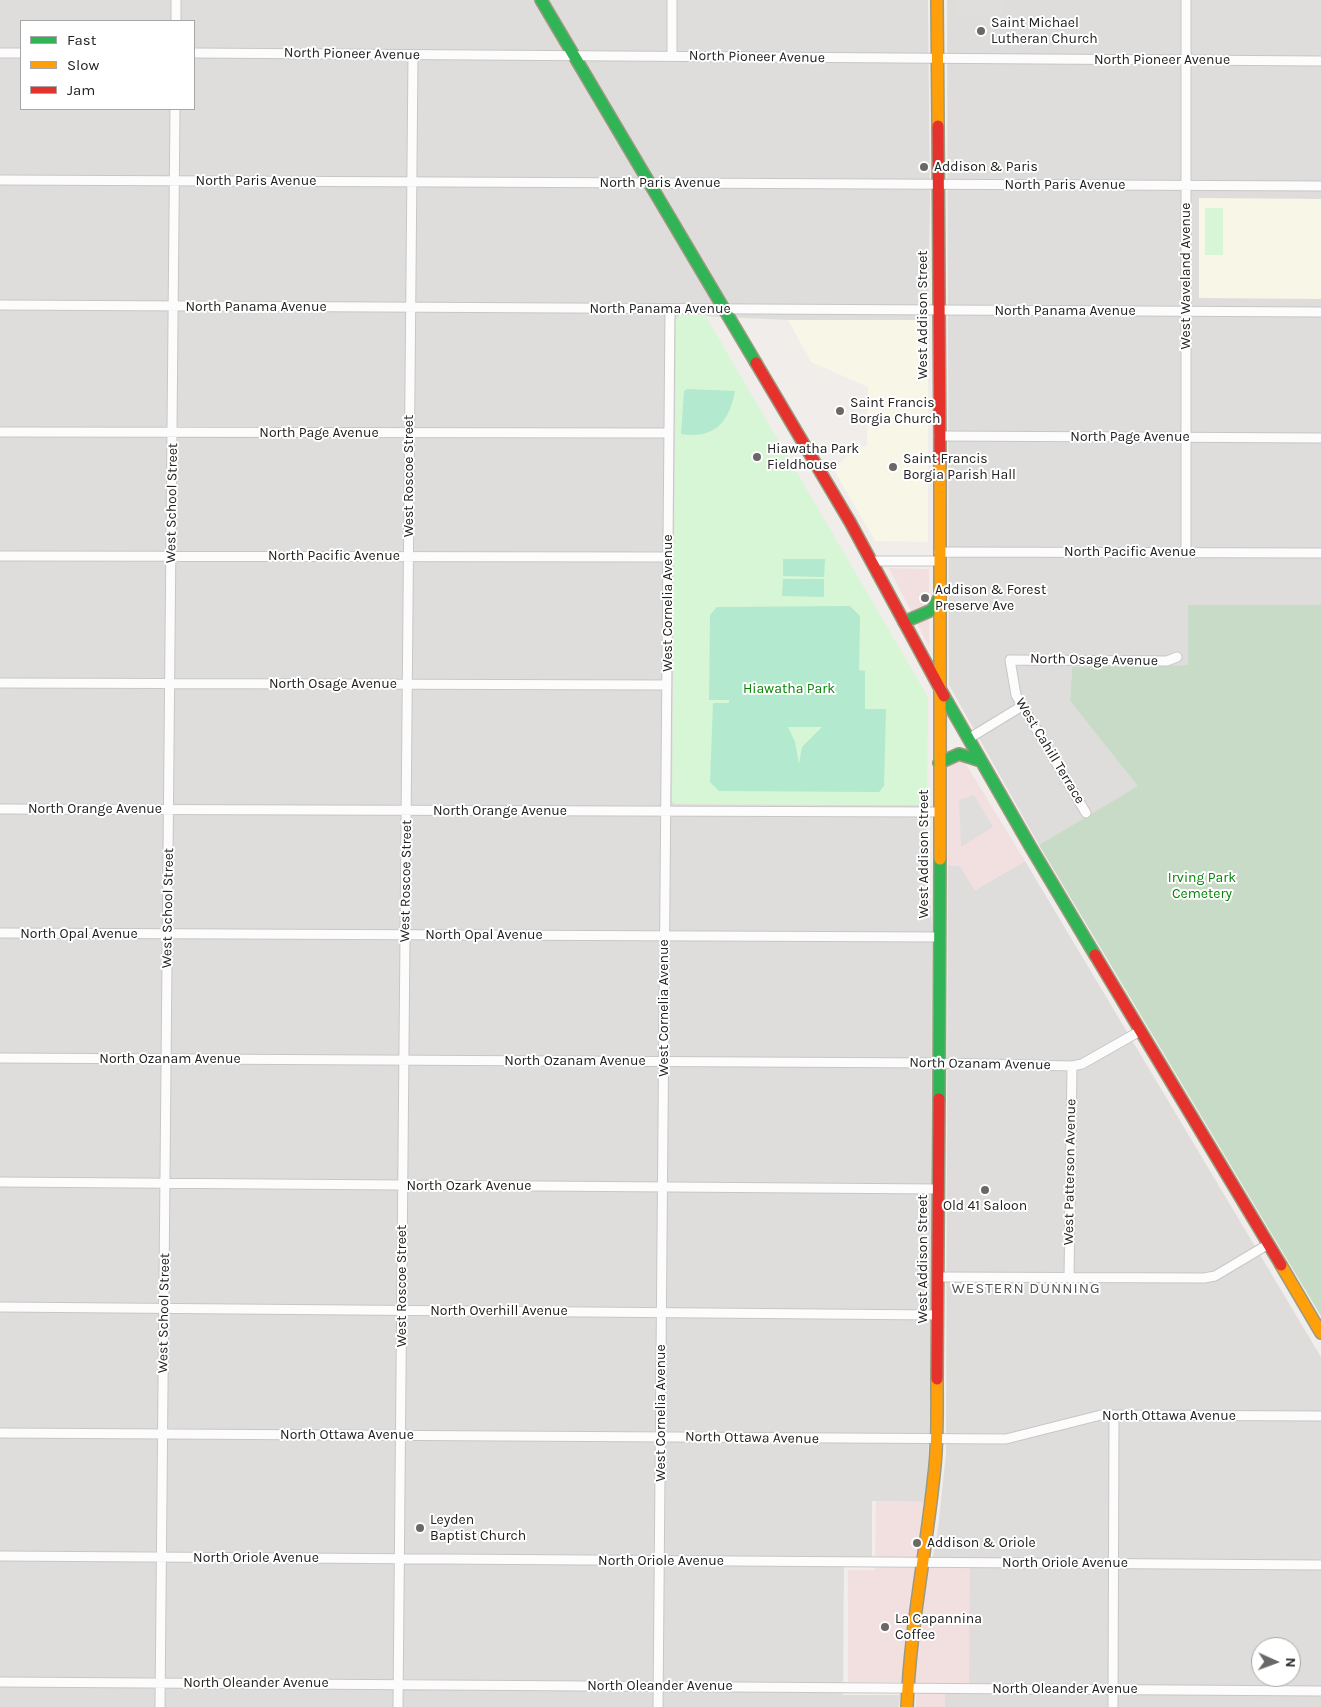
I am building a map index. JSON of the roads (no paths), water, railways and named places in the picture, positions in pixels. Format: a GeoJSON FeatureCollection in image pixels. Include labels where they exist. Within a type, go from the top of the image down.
{"type":"FeatureCollection","features":[{"type":"Feature","properties":{"kind":"street"},"geometry":{"type":"LineString","coordinates":[[176,0],[176,20]]}},
{"type":"Feature","properties":{"kind":"street"},"geometry":{"type":"LineString","coordinates":[[541,0],[872,561],[941,691],[981,761],[1321,1333]]}},
{"type":"Feature","properties":{"kind":"street"},"geometry":{"type":"LineString","coordinates":[[672,0],[672,56]]}},
{"type":"Feature","properties":{"kind":"street","name":"West Addison Street"},"geometry":{"type":"LineString","coordinates":[[907,1707],[912,1629],[934,1486],[937,1439],[939,763],[941,691],[937,0]]}},
{"type":"Feature","properties":{"kind":"street","name":"West Waveland Avenue"},"geometry":{"type":"LineString","coordinates":[[1186,0],[1186,553]]}},
{"type":"Feature","properties":{"kind":"street"},"geometry":{"type":"LineString","coordinates":[[0,53],[20,53]]}},
{"type":"Feature","properties":{"kind":"street","name":"North Pioneer Avenue"},"geometry":{"type":"LineString","coordinates":[[195,53],[1321,61]]}},
{"type":"Feature","properties":{"kind":"street","name":"West Roscoe Street"},"geometry":{"type":"LineString","coordinates":[[398,1707],[413,55]]}},
{"type":"Feature","properties":{"kind":"street","name":"West School Street"},"geometry":{"type":"LineString","coordinates":[[160,1707],[175,110]]}},
{"type":"Feature","properties":{"kind":"street","name":"North Paris Avenue"},"geometry":{"type":"LineString","coordinates":[[0,180],[1321,186]]}},
{"type":"Feature","properties":{"kind":"street","name":"North Panama Avenue"},"geometry":{"type":"LineString","coordinates":[[0,305],[1321,312]]}},
{"type":"Feature","properties":{"kind":"street","name":"West Cornelia Avenue"},"geometry":{"type":"LineString","coordinates":[[658,1707],[670,309]]}},
{"type":"Feature","properties":{"kind":"street","name":"North Page Avenue"},"geometry":{"type":"LineString","coordinates":[[0,432],[669,434]]}},
{"type":"Feature","properties":{"kind":"street","name":"North Page Avenue"},"geometry":{"type":"LineString","coordinates":[[939,436],[1321,438]]}},
{"type":"Feature","properties":{"kind":"street","name":"North Pacific Avenue"},"geometry":{"type":"LineString","coordinates":[[872,561],[939,556],[1321,553]]}},
{"type":"Feature","properties":{"kind":"street","name":"North Pacific Avenue"},"geometry":{"type":"LineString","coordinates":[[0,556],[668,557]]}},
{"type":"Feature","properties":{"kind":"street"},"geometry":{"type":"LineString","coordinates":[[904,622],[932,610],[939,598]]}},
{"type":"Feature","properties":{"kind":"street","name":"North Osage Avenue"},"geometry":{"type":"LineString","coordinates":[[1010,660],[1167,661],[1177,657]]}},
{"type":"Feature","properties":{"kind":"street","name":"West Cahill Terrace"},"geometry":{"type":"LineString","coordinates":[[1010,660],[1015,689],[1022,706],[1086,813]]}},
{"type":"Feature","properties":{"kind":"street","name":"North Osage Avenue"},"geometry":{"type":"LineString","coordinates":[[2,683],[667,685]]}},
{"type":"Feature","properties":{"kind":"street"},"geometry":{"type":"LineString","coordinates":[[968,738],[1022,706]]}},
{"type":"Feature","properties":{"kind":"street"},"geometry":{"type":"LineString","coordinates":[[939,763],[959,754],[981,761]]}},
{"type":"Feature","properties":{"kind":"street","name":"North Orange Avenue"},"geometry":{"type":"LineString","coordinates":[[0,809],[939,812]]}},
{"type":"Feature","properties":{"kind":"street","name":"North Opal Avenue"},"geometry":{"type":"LineString","coordinates":[[0,934],[939,937]]}},
{"type":"Feature","properties":{"kind":"street","name":"North Ozanam Avenue"},"geometry":{"type":"LineString","coordinates":[[0,1058],[938,1063],[1072,1066],[1082,1064],[1140,1031]]}},
{"type":"Feature","properties":{"kind":"street","name":"West Patterson Avenue"},"geometry":{"type":"LineString","coordinates":[[1069,1278],[1072,1066]]}},
{"type":"Feature","properties":{"kind":"street","name":"North Ozark Avenue"},"geometry":{"type":"LineString","coordinates":[[0,1182],[938,1189]]}},
{"type":"Feature","properties":{"kind":"street"},"geometry":{"type":"LineString","coordinates":[[938,1277],[1204,1278],[1215,1276],[1267,1245]]}},
{"type":"Feature","properties":{"kind":"street","name":"North Overhill Avenue"},"geometry":{"type":"LineString","coordinates":[[0,1308],[938,1315]]}},
{"type":"Feature","properties":{"kind":"street","name":"North Ottawa Avenue"},"geometry":{"type":"LineString","coordinates":[[0,1433],[1006,1439],[1101,1416],[1321,1416]]}},
{"type":"Feature","properties":{"kind":"street"},"geometry":{"type":"LineString","coordinates":[[1112,1707],[1114,1416]]}},
{"type":"Feature","properties":{"kind":"street","name":"North Oriole Avenue"},"geometry":{"type":"LineString","coordinates":[[0,1556],[1321,1565]]}},
{"type":"Feature","properties":{"kind":"street","name":"North Oleander Avenue"},"geometry":{"type":"LineString","coordinates":[[0,1682],[1321,1691]]}},
{"type":"Feature","properties":{"kind":"place","name":"Saint Michael Lutheran Church"},"geometry":{"type":"Point","coordinates":[981,31]}},
{"type":"Feature","properties":{"kind":"place","name":"Addison & Paris"},"geometry":{"type":"Point","coordinates":[924,167]}},
{"type":"Feature","properties":{"kind":"place","name":"Saint Francis Borgia Church"},"geometry":{"type":"Point","coordinates":[840,411]}},
{"type":"Feature","properties":{"kind":"place","name":"Hiawatha Park Fieldhouse"},"geometry":{"type":"Point","coordinates":[757,457]}},
{"type":"Feature","properties":{"kind":"place","name":"Saint Francis Borgia Parish Hall"},"geometry":{"type":"Point","coordinates":[893,467]}},
{"type":"Feature","properties":{"kind":"place","name":"Addison & Forest Preserve Ave"},"geometry":{"type":"Point","coordinates":[925,598]}},
{"type":"Feature","properties":{"kind":"place","name":"Old 41 Saloon"},"geometry":{"type":"Point","coordinates":[985,1190]}},
{"type":"Feature","properties":{"kind":"place","name":"Leyden Baptist Church"},"geometry":{"type":"Point","coordinates":[420,1528]}},
{"type":"Feature","properties":{"kind":"place","name":"Addison & Oriole"},"geometry":{"type":"Point","coordinates":[917,1543]}},
{"type":"Feature","properties":{"kind":"place","name":"La Capannina Coffee"},"geometry":{"type":"Point","coordinates":[885,1627]}},
{"type":"Feature","properties":{"kind":"district","name":"WESTERN DUNNING"},"geometry":{"type":"Point","coordinates":[1026,1289]}},
{"type":"Feature","properties":{"kind":"park label","name":"Hiawatha Park"},"geometry":{"type":"Point","coordinates":[789,689]}},
{"type":"Feature","properties":{"kind":"park label","name":"Irving Park Cemetery"},"geometry":{"type":"Point","coordinates":[1202,886]}}]}
